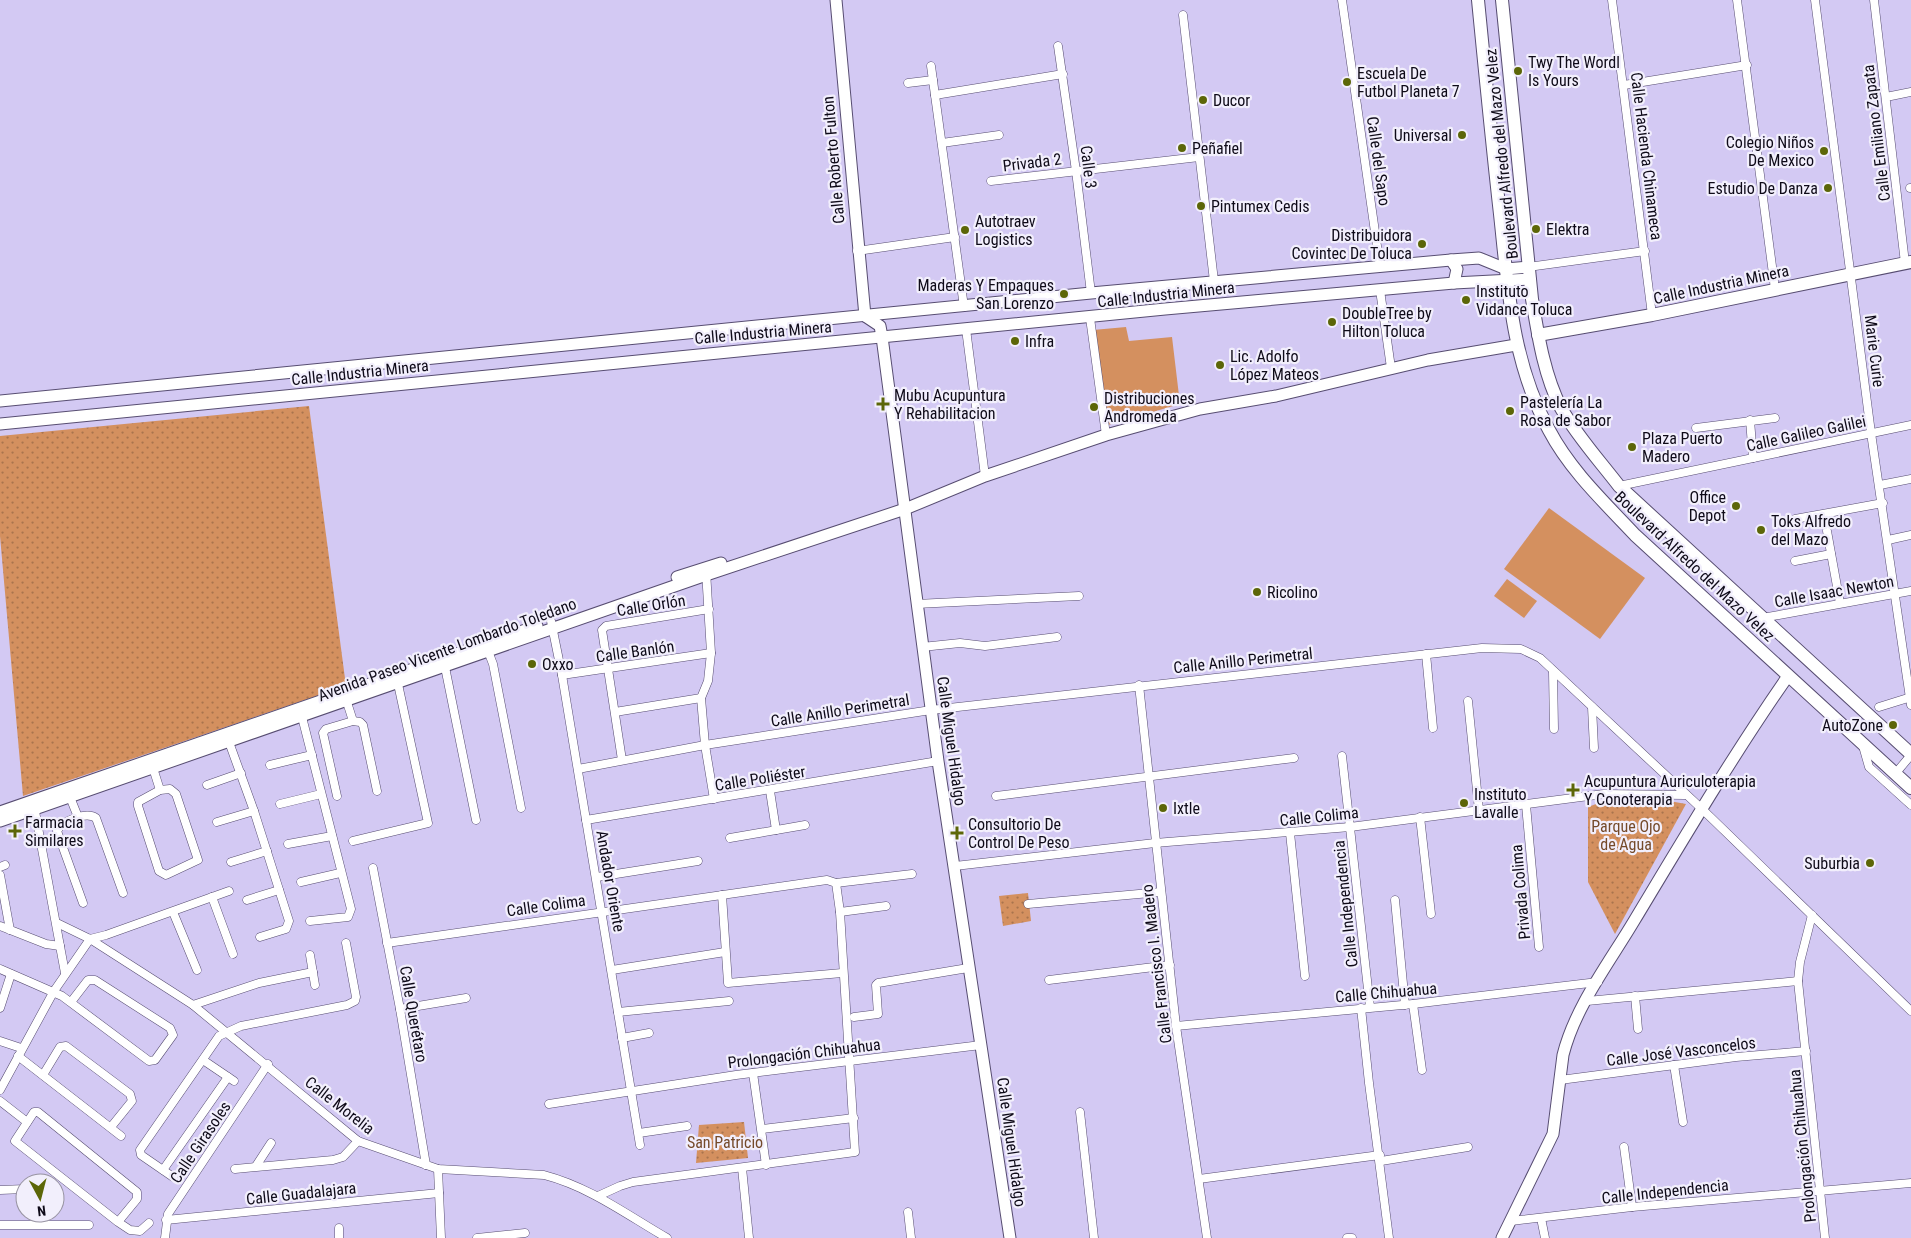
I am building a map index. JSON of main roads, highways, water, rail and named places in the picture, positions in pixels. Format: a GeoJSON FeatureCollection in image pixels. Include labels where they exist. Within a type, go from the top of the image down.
{"type":"FeatureCollection","features":[{"type":"Feature","properties":{"kind":"main road","name":"Calle Roberto Fulton"},"geometry":{"type":"LineString","coordinates":[[836,0],[865,316]]}},
{"type":"Feature","properties":{"kind":"main road","name":"Boulevard Alfredo del Mazo Velez"},"geometry":{"type":"LineString","coordinates":[[1478,0],[1506,274],[1516,345],[1537,405],[1548,429],[1566,458],[1635,535],[1911,788]]}},
{"type":"Feature","properties":{"kind":"main road","name":"Boulevard Alfredo del Mazo Velez"},"geometry":{"type":"LineString","coordinates":[[1502,0],[1529,273],[1538,335],[1552,385],[1561,407],[1583,440],[1619,486],[1911,754]]}},
{"type":"Feature","properties":{"kind":"main road","name":"Calle Industria Minera"},"geometry":{"type":"LineString","coordinates":[[0,401],[1091,293],[1162,288],[1451,260],[1479,258],[1506,274]]}},
{"type":"Feature","properties":{"kind":"main road"},"geometry":{"type":"LineString","coordinates":[[1451,260],[1457,269],[1454,283]]}},
{"type":"Feature","properties":{"kind":"main road","name":"Calle Industria Minera"},"geometry":{"type":"LineString","coordinates":[[1538,335],[1652,315],[1908,263]]}},
{"type":"Feature","properties":{"kind":"main road","name":"Calle Industria Minera"},"geometry":{"type":"LineString","coordinates":[[0,424],[1090,318],[1165,309],[1454,283],[1506,274],[1529,273]]}},
{"type":"Feature","properties":{"kind":"main road"},"geometry":{"type":"LineString","coordinates":[[1162,288],[1165,309]]}},
{"type":"Feature","properties":{"kind":"main road","name":"Calle Miguel Hidalgo"},"geometry":{"type":"LineString","coordinates":[[865,316],[880,326],[882,337],[938,762],[1010,1238]]}},
{"type":"Feature","properties":{"kind":"main road","name":"Avenida Paseo Vicente Lombardo Toledano"},"geometry":{"type":"LineString","coordinates":[[0,821],[34,805],[706,571],[905,509],[985,476],[1106,435],[1200,410],[1276,396],[1390,368],[1516,345]]}},
{"type":"Feature","properties":{"kind":"main road","name":"Avenida Paseo Vicente Lombardo Toledano"},"geometry":{"type":"LineString","coordinates":[[0,812],[70,797],[302,717],[345,697],[398,684],[552,625]]}},
{"type":"Feature","properties":{"kind":"main road"},"geometry":{"type":"LineString","coordinates":[[1502,1238],[1553,1134],[1566,1042],[1586,1001],[1755,724],[1788,676]]}},
{"type":"Feature","properties":{"kind":"place","name":"Twy The Wordl Is Yours"},"geometry":{"type":"Point","coordinates":[1518,71]}},
{"type":"Feature","properties":{"kind":"place","name":"Escuela De Futbol Planeta 7"},"geometry":{"type":"Point","coordinates":[1347,82]}},
{"type":"Feature","properties":{"kind":"place","name":"Ducor"},"geometry":{"type":"Point","coordinates":[1203,100]}},
{"type":"Feature","properties":{"kind":"place","name":"Universal"},"geometry":{"type":"Point","coordinates":[1462,135]}},
{"type":"Feature","properties":{"kind":"place","name":"Peñafiel"},"geometry":{"type":"Point","coordinates":[1182,148]}},
{"type":"Feature","properties":{"kind":"place","name":"Colegio Niños De Mexico"},"geometry":{"type":"Point","coordinates":[1824,151]}},
{"type":"Feature","properties":{"kind":"place","name":"Estudio De Danza"},"geometry":{"type":"Point","coordinates":[1828,188]}},
{"type":"Feature","properties":{"kind":"place","name":"Pintumex Cedis"},"geometry":{"type":"Point","coordinates":[1201,206]}},
{"type":"Feature","properties":{"kind":"place","name":"Elektra"},"geometry":{"type":"Point","coordinates":[1536,229]}},
{"type":"Feature","properties":{"kind":"place","name":"Autotraev Logistics"},"geometry":{"type":"Point","coordinates":[965,230]}},
{"type":"Feature","properties":{"kind":"place","name":"Distribuidora Covintec De Toluca"},"geometry":{"type":"Point","coordinates":[1422,244]}},
{"type":"Feature","properties":{"kind":"place","name":"Maderas Y Empaques San Lorenzo"},"geometry":{"type":"Point","coordinates":[1064,294]}},
{"type":"Feature","properties":{"kind":"place","name":"Instituto Vidance Toluca"},"geometry":{"type":"Point","coordinates":[1466,300]}},
{"type":"Feature","properties":{"kind":"place","name":"DoubleTree by Hilton Toluca"},"geometry":{"type":"Point","coordinates":[1332,322]}},
{"type":"Feature","properties":{"kind":"place","name":"Infra"},"geometry":{"type":"Point","coordinates":[1015,341]}},
{"type":"Feature","properties":{"kind":"place","name":"Lic. Adolfo López Mateos"},"geometry":{"type":"Point","coordinates":[1220,365]}},
{"type":"Feature","properties":{"kind":"place","name":"Mubu Acupuntura Y Rehabilitacion"},"geometry":{"type":"Point","coordinates":[883,404]}},
{"type":"Feature","properties":{"kind":"place","name":"Distribuciones Andromeda"},"geometry":{"type":"Point","coordinates":[1094,407]}},
{"type":"Feature","properties":{"kind":"place","name":"Pastelería La Rosa de Sabor"},"geometry":{"type":"Point","coordinates":[1510,411]}},
{"type":"Feature","properties":{"kind":"place","name":"Plaza Puerto Madero"},"geometry":{"type":"Point","coordinates":[1632,447]}},
{"type":"Feature","properties":{"kind":"place","name":"Office Depot"},"geometry":{"type":"Point","coordinates":[1736,506]}},
{"type":"Feature","properties":{"kind":"place","name":"Toks Alfredo del Mazo"},"geometry":{"type":"Point","coordinates":[1761,530]}},
{"type":"Feature","properties":{"kind":"place","name":"Ricolino"},"geometry":{"type":"Point","coordinates":[1257,592]}},
{"type":"Feature","properties":{"kind":"place","name":"Oxxo"},"geometry":{"type":"Point","coordinates":[532,664]}},
{"type":"Feature","properties":{"kind":"place","name":"AutoZone"},"geometry":{"type":"Point","coordinates":[1893,725]}},
{"type":"Feature","properties":{"kind":"place","name":"Acupuntura Auriculoterapia Y Conoterapia"},"geometry":{"type":"Point","coordinates":[1573,790]}},
{"type":"Feature","properties":{"kind":"place","name":"Instituto Lavalle"},"geometry":{"type":"Point","coordinates":[1464,803]}},
{"type":"Feature","properties":{"kind":"place","name":"Ixtle"},"geometry":{"type":"Point","coordinates":[1163,808]}},
{"type":"Feature","properties":{"kind":"place","name":"Farmacia Similares"},"geometry":{"type":"Point","coordinates":[15,831]}},
{"type":"Feature","properties":{"kind":"place","name":"Consultorio De Control De Peso"},"geometry":{"type":"Point","coordinates":[957,833]}},
{"type":"Feature","properties":{"kind":"place","name":"Suburbia"},"geometry":{"type":"Point","coordinates":[1870,863]}},
{"type":"Feature","properties":{"kind":"park label","name":"Parque Ojo de Agua"},"geometry":{"type":"Point","coordinates":[1626,835]}},
{"type":"Feature","properties":{"kind":"park label","name":"San Patricio"},"geometry":{"type":"Point","coordinates":[725,1142]}}]}
